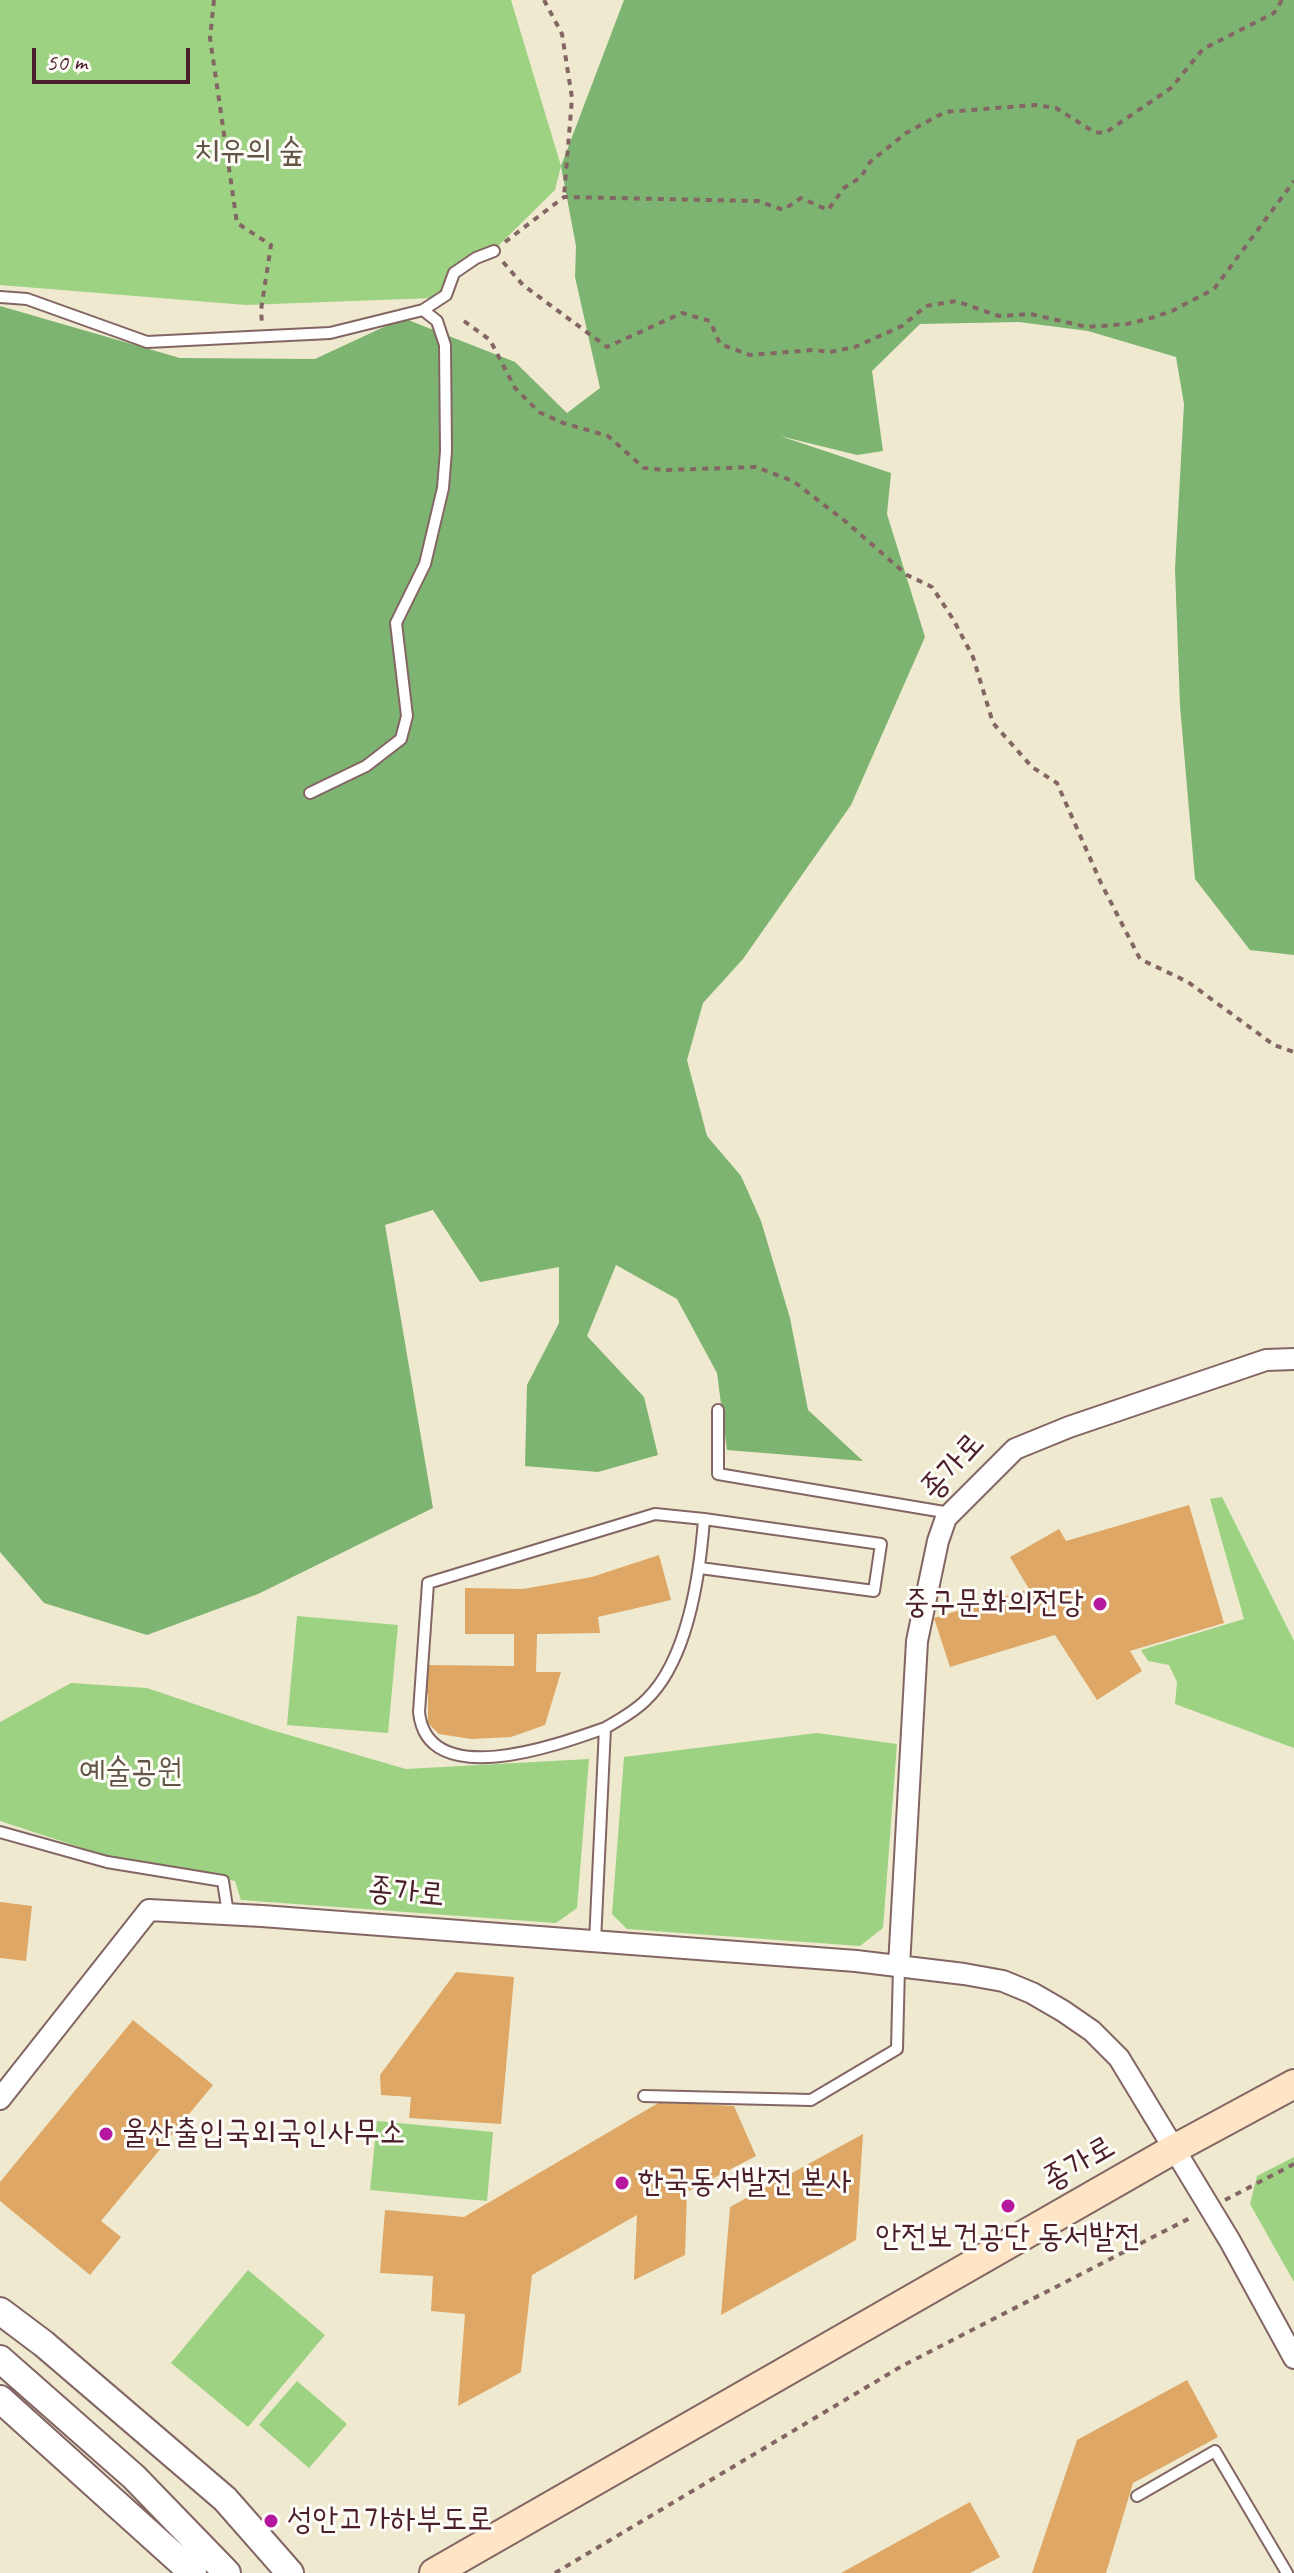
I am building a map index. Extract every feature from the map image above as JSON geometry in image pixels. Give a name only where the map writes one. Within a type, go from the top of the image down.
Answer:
[{"type":"main road","name":"종가로","points":[[434,2573],[1174,2149],[1294,2084]]},
{"type":"street","name":"종가로","points":[[899,1966],[917,1641],[938,1541],[946,1518],[1015,1449],[1069,1427],[1266,1360],[1294,1359]]},
{"type":"street","name":"종가로","points":[[0,2099],[149,1910],[899,1966],[1003,1981],[1063,2011],[1092,2031],[1119,2058],[1210,2208],[1294,2358]]},
{"type":"street","points":[[0,2311],[44,2344],[225,2499],[290,2573]]},
{"type":"street","points":[[0,2359],[134,2477],[227,2573]]},
{"type":"street","points":[[0,2399],[193,2573]]},
{"type":"lane","points":[[0,297],[27,299],[147,342],[330,333],[423,310],[446,295],[454,273],[476,258],[494,251]]},
{"type":"lane","points":[[310,793],[366,766],[401,739],[407,716],[396,623],[425,564],[443,488],[446,451],[445,345],[437,321],[423,310]]},
{"type":"lane","points":[[718,1410],[718,1474],[950,1513]]},
{"type":"lane","points":[[700,1568],[874,1591],[881,1544],[704,1519],[655,1514],[428,1583],[420,1727],[440,1748],[454,1755],[512,1756],[605,1728],[648,1699],[664,1678],[691,1609],[700,1568],[704,1519]]},
{"type":"lane","points":[[595,1942],[605,1728]]},
{"type":"lane","points":[[0,1832],[107,1862],[223,1881],[228,1914]]},
{"type":"lane","points":[[644,2096],[811,2100],[897,2049],[899,1966]]},
{"type":"lane","points":[[1137,2496],[1215,2451],[1287,2573]]},
{"type":"path","points":[[214,0],[210,38],[237,223],[271,245],[260,337]]},
{"type":"path","points":[[544,0],[562,34],[572,98],[564,197]]},
{"type":"path","points":[[1282,0],[1274,13],[1203,49],[1171,88],[1105,133],[1094,132],[1056,108],[1035,105],[945,112],[906,133],[870,162],[861,177],[844,188],[828,210],[801,198],[783,210],[758,201],[564,197],[494,251],[523,285],[607,347],[682,313],[710,321],[720,344],[750,355],[813,350],[830,352],[855,347],[902,326],[926,306],[956,301],[999,316],[1031,314],[1087,327],[1127,324],[1172,311],[1214,289],[1294,181]]},
{"type":"path","points":[[464,321],[490,340],[515,388],[539,412],[563,423],[608,436],[644,468],[756,467],[793,481],[907,575],[932,587],[973,657],[993,723],[1032,767],[1057,783],[1101,883],[1140,959],[1188,982],[1274,1045],[1294,1052]]},
{"type":"path","points":[[555,2573],[902,2366],[1294,2164]]},
{"type":"green space","name":"치유의 숲","points":[[0,0],[511,0],[561,166],[555,190],[499,245],[433,298],[246,305],[0,285]]},
{"type":"green space","points":[[624,0],[1294,0],[1294,955],[1250,950],[1195,879],[1180,706],[1175,569],[1184,404],[1176,357],[1088,331],[1019,322],[920,324],[872,371],[883,451],[857,455],[780,436],[891,473],[887,514],[925,637],[851,805],[743,959],[703,1003],[687,1060],[707,1136],[741,1176],[761,1221],[790,1318],[808,1410],[863,1461],[727,1450],[717,1373],[677,1299],[616,1265],[587,1336],[644,1397],[658,1455],[598,1472],[525,1466],[527,1385],[559,1323],[559,1267],[480,1282],[433,1210],[385,1225],[433,1508],[258,1594],[147,1635],[44,1603],[0,1552],[0,306],[180,358],[315,359],[403,318],[515,362],[567,413],[600,388],[575,277],[576,246],[561,166]]},
{"type":"green space","points":[[1222,1497],[1294,1641],[1294,1748],[1175,1704],[1177,1682],[1169,1665],[1148,1661],[1141,1650],[1244,1619],[1210,1499]]},
{"type":"green space","points":[[297,1616],[398,1625],[388,1733],[287,1725]]},
{"type":"green space","name":"예술공원","points":[[71,1683],[147,1688],[268,1729],[406,1769],[589,1759],[577,1908],[556,1923],[241,1900],[235,1881],[104,1855],[0,1821],[0,1722]]},
{"type":"green space","points":[[817,1733],[897,1744],[883,1928],[860,1946],[627,1929],[612,1914],[624,1757]]},
{"type":"green space","points":[[377,2121],[493,2132],[487,2201],[370,2190]]},
{"type":"green space","points":[[1294,2157],[1294,2282],[1250,2204],[1257,2176]]},
{"type":"green space","points":[[248,2270],[325,2335],[248,2427],[171,2363]]},
{"type":"green space","points":[[297,2381],[347,2424],[309,2468],[259,2425]]},
{"type":"building","name":"중구문화의전당","points":[[1189,1505],[1224,1623],[1130,1651],[1142,1671],[1097,1700],[1055,1635],[950,1667],[934,1618],[1029,1589],[1010,1557],[1059,1529],[1066,1541]]},
{"type":"building","points":[[659,1555],[671,1600],[598,1617],[600,1633],[537,1634],[536,1672],[561,1672],[545,1725],[511,1737],[471,1739],[439,1734],[428,1723],[428,1695],[424,1694],[426,1665],[514,1666],[514,1634],[465,1634],[465,1588],[523,1589],[592,1577]]},
{"type":"building","points":[[0,1902],[32,1906],[26,1961],[0,1958]]},
{"type":"building","points":[[456,1972],[514,1977],[501,2124],[409,2118],[411,2097],[381,2095],[380,2075]]},
{"type":"building","name":"울산출입국외국인사무소","points":[[133,2020],[213,2085],[101,2221],[121,2237],[90,2275],[0,2201],[0,2182]]},
{"type":"building","points":[[660,2102],[734,2106],[756,2156],[687,2192],[685,2255],[634,2280],[637,2215],[532,2275],[521,2372],[458,2406],[465,2314],[431,2311],[433,2276],[380,2273],[385,2210],[464,2217]]},
{"type":"building","points":[[863,2134],[856,2240],[721,2315],[730,2207]]},
{"type":"building","points":[[1187,2380],[1218,2437],[1133,2483],[1106,2573],[1032,2573],[1077,2440]]},
{"type":"building","points":[[970,2502],[1000,2557],[970,2573],[841,2573]]},
{"type":"place","name":"중구문화의전당","points":[[1100,1604]]},
{"type":"place","name":"울산출입국외국인사무소","points":[[106,2134]]},
{"type":"place","name":"한국동서발전 본사","points":[[622,2183]]},
{"type":"place","name":"안전보건공단 동서발전","points":[[1008,2206]]},
{"type":"place","name":"성안고가하부도로","points":[[271,2521]]}]
